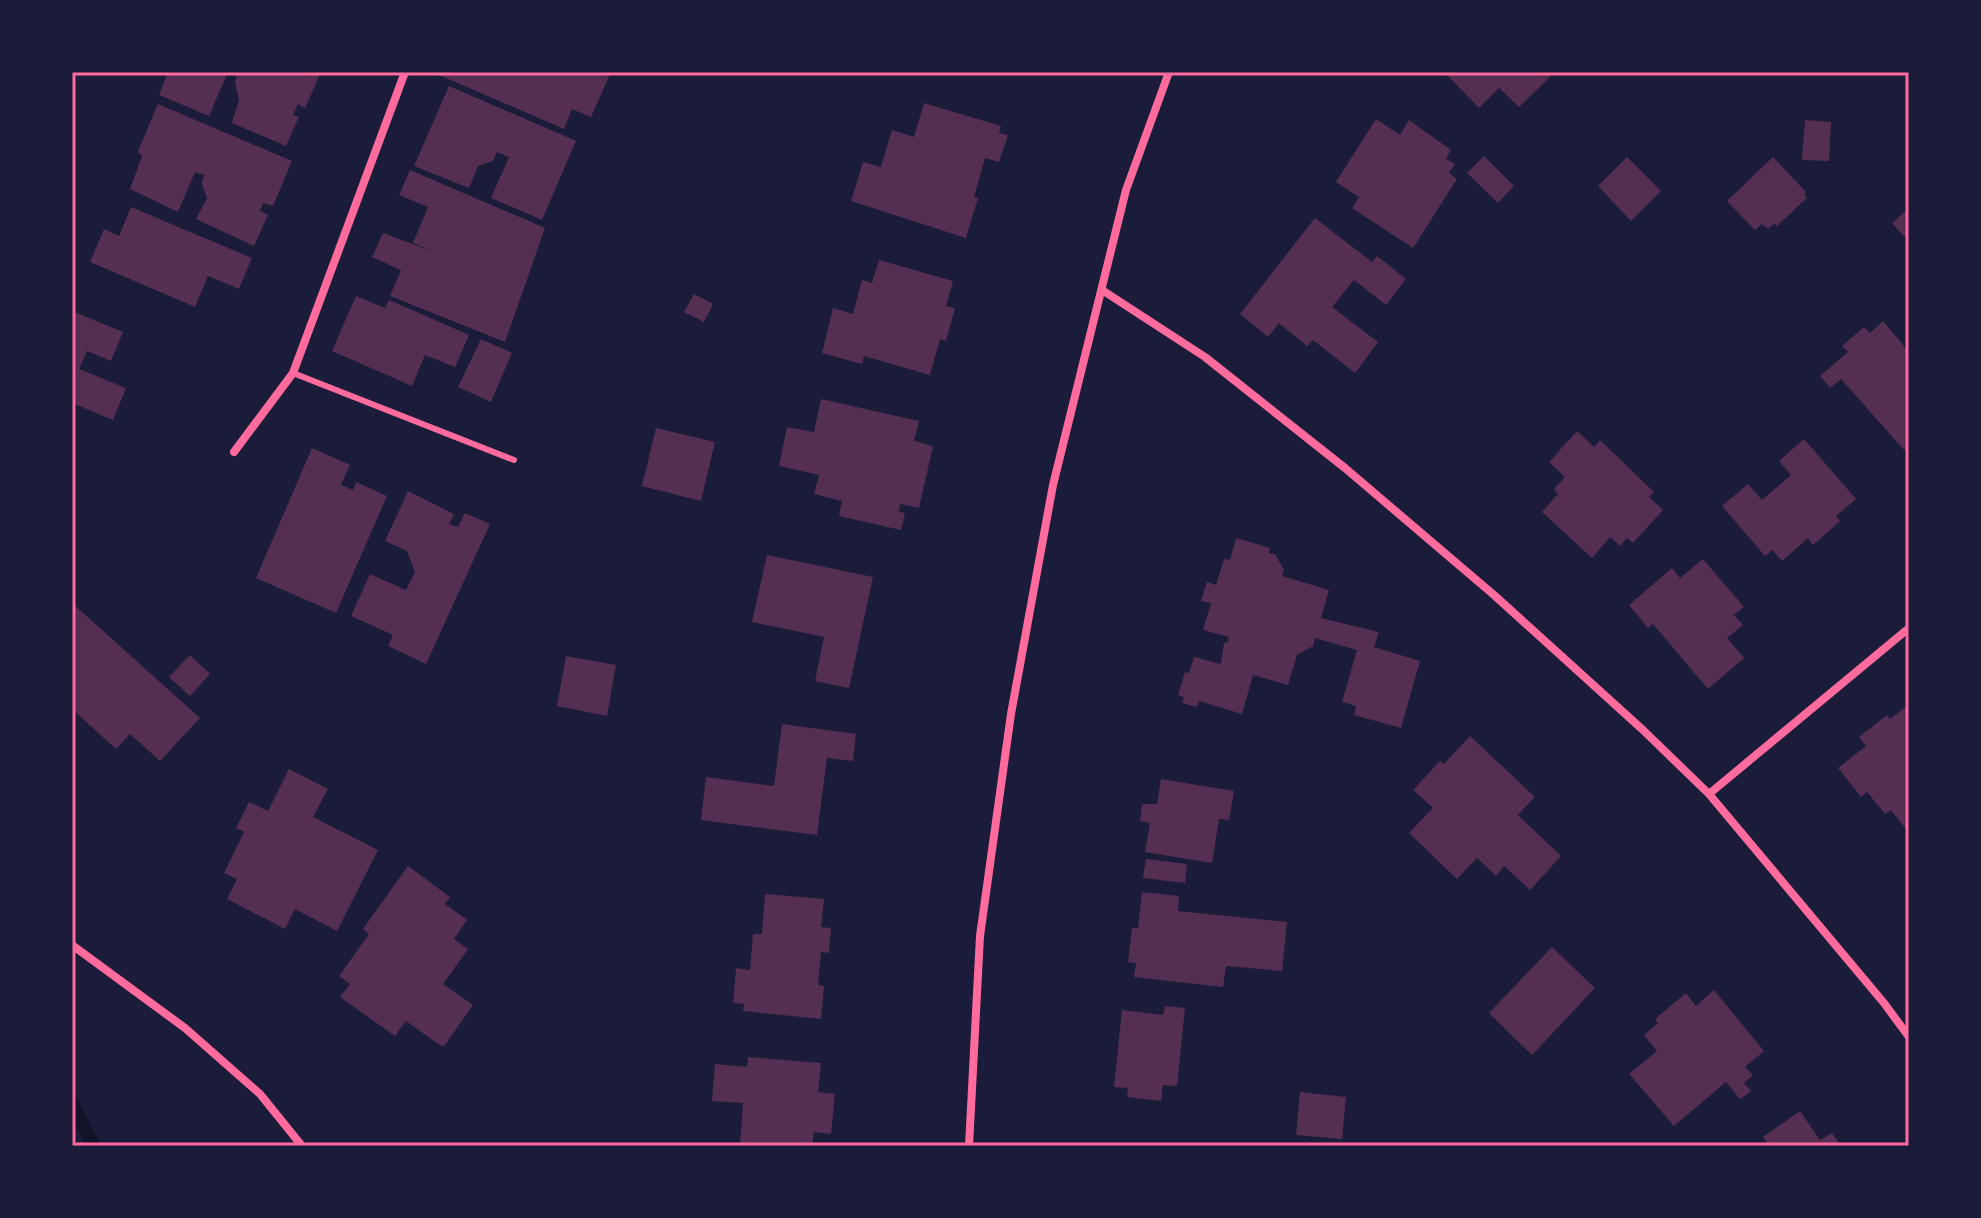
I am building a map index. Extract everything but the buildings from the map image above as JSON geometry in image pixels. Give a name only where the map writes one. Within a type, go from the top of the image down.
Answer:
[{"type":"street","points":[[234,452],[293,373],[405,72]]},
{"type":"street","points":[[969,1146],[980,936],[1011,714],[1053,485],[1126,190],[1169,72]]},
{"type":"street","points":[[1102,290],[1205,357],[1345,468],[1494,595],[1709,794],[1909,1037]]},
{"type":"street","points":[[1709,794],[1909,628]]},
{"type":"street","points":[[72,945],[185,1028],[260,1094],[302,1146]]},
{"type":"lane","points":[[293,373],[514,460]]},
{"type":"waterway","points":[[72,1104],[94,1146]]}]
